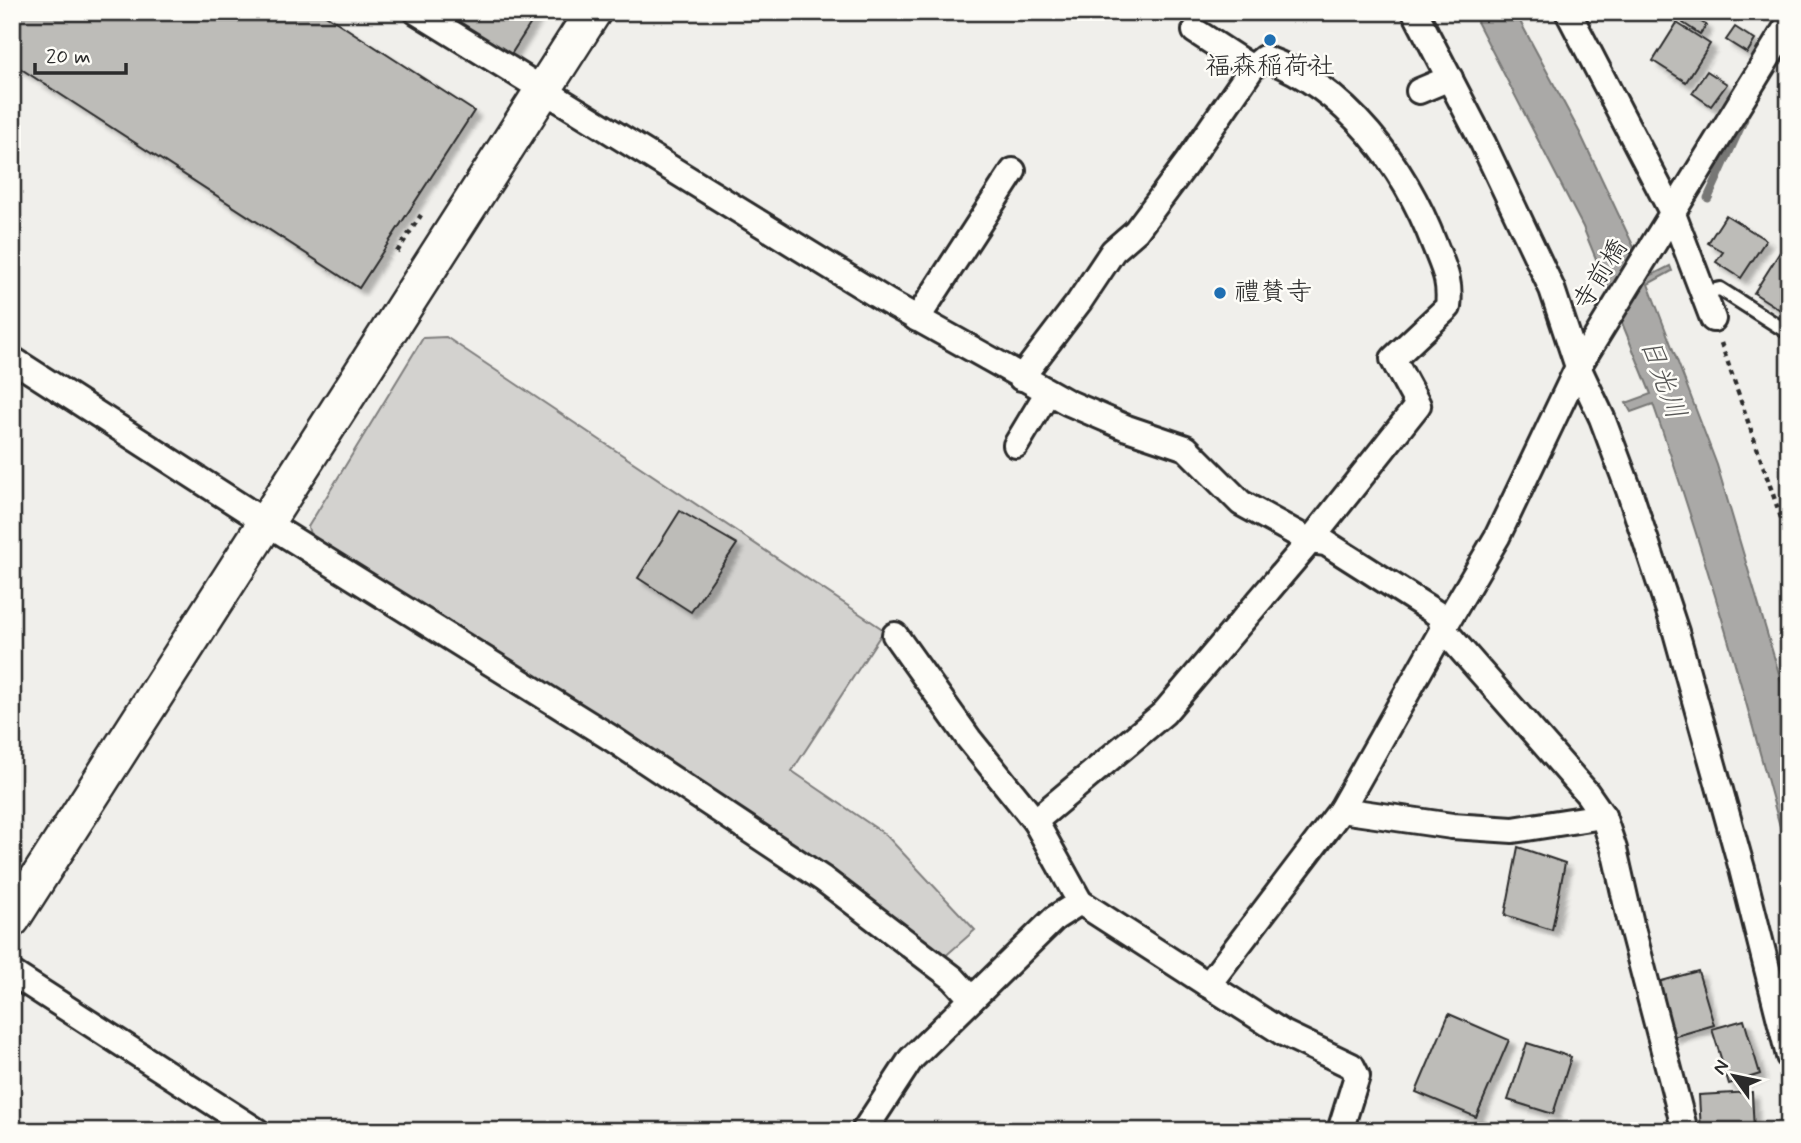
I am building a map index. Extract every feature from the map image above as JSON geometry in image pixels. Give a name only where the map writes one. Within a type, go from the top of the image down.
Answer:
[{"type":"street","points":[[417,12],[917,318],[1021,378],[1127,428],[1186,448],[1241,503],[1310,541],[1326,542],[1439,615],[1443,629],[1587,793],[1603,816],[1614,849],[1685,1131]]},
{"type":"street","points":[[12,919],[593,12]]},
{"type":"street","points":[[1415,12],[1450,78],[1552,289],[1578,367],[1602,418],[1676,632],[1742,869],[1789,1056]]},
{"type":"street","points":[[1568,12],[1673,214],[1713,319]]},
{"type":"street","name":"寺前橋","points":[[1208,985],[1341,810],[1497,537],[1578,367],[1789,23]]},
{"type":"street","points":[[1195,32],[1252,68]]},
{"type":"street","points":[[1021,378],[1079,302],[1113,251],[1136,231],[1252,68],[1264,58],[1285,66],[1336,101],[1374,138],[1421,214],[1450,288],[1448,307],[1393,359],[1418,405],[1310,541],[1164,713],[1035,821]]},
{"type":"street","points":[[1419,91],[1450,78]]},
{"type":"street","points":[[917,318],[1013,171]]},
{"type":"street","points":[[12,359],[265,522],[611,738],[822,879],[953,978],[972,999]]},
{"type":"street","points":[[1016,444],[1048,393]]},
{"type":"street","points":[[895,635],[969,739],[1035,821],[1080,902],[1283,1033],[1352,1066],[1357,1076],[1340,1131]]},
{"type":"street","points":[[1341,810],[1452,826],[1513,830],[1603,816]]},
{"type":"street","points":[[864,1131],[911,1059],[1055,918],[1080,902]]},
{"type":"street","points":[[12,974],[257,1131]]},
{"type":"lane","points":[[1703,293],[1720,289],[1789,333]]},
{"type":"path","points":[[1713,319],[1789,541]]},
{"type":"shaded area","points":[[446,337],[884,630],[792,771],[886,835],[975,930],[934,966],[314,549],[308,527],[423,338]]},
{"type":"water","name":"日光川","points":[[1472,12],[1515,12],[1580,133],[1648,277],[1670,266],[1672,271],[1648,284],[1717,465],[1789,707],[1789,860],[1709,574],[1653,404],[1631,412],[1626,403],[1651,394],[1583,227]]},
{"type":"building","points":[[19,12],[321,12],[474,111],[359,288],[12,63],[12,23]]},
{"type":"building","points":[[435,12],[538,12],[508,59]]},
{"type":"building","points":[[1689,14],[1706,25],[1700,34],[1683,23]]},
{"type":"building","points":[[1677,23],[1710,44],[1686,82],[1653,61]]},
{"type":"building","points":[[1735,27],[1755,40],[1747,53],[1726,40]]},
{"type":"building","points":[[1707,71],[1727,84],[1711,106],[1692,93]]},
{"type":"building","points":[[1726,215],[1766,240],[1741,278],[1716,262],[1723,252],[1708,243]]},
{"type":"building","points":[[1780,252],[1789,257],[1789,307],[1785,313],[1754,293]]},
{"type":"building","points":[[680,511],[737,544],[691,612],[638,578]]},
{"type":"building","points":[[1518,847],[1565,863],[1552,930],[1505,915]]},
{"type":"building","points":[[1698,971],[1714,1025],[1673,1037],[1658,982]]},
{"type":"building","points":[[1449,1014],[1509,1040],[1476,1117],[1416,1092]]},
{"type":"building","points":[[1744,1020],[1760,1074],[1729,1084],[1712,1029]]},
{"type":"building","points":[[1527,1043],[1571,1057],[1553,1114],[1508,1100]]},
{"type":"building","points":[[1752,1092],[1754,1131],[1701,1131],[1699,1095]]},
{"type":"waterway","points":[[1708,198],[1744,119]]},
{"type":"place","name":"福森稲荷社","points":[[1270,40]]},
{"type":"place","name":"禮賛寺","points":[[1220,293]]}]
